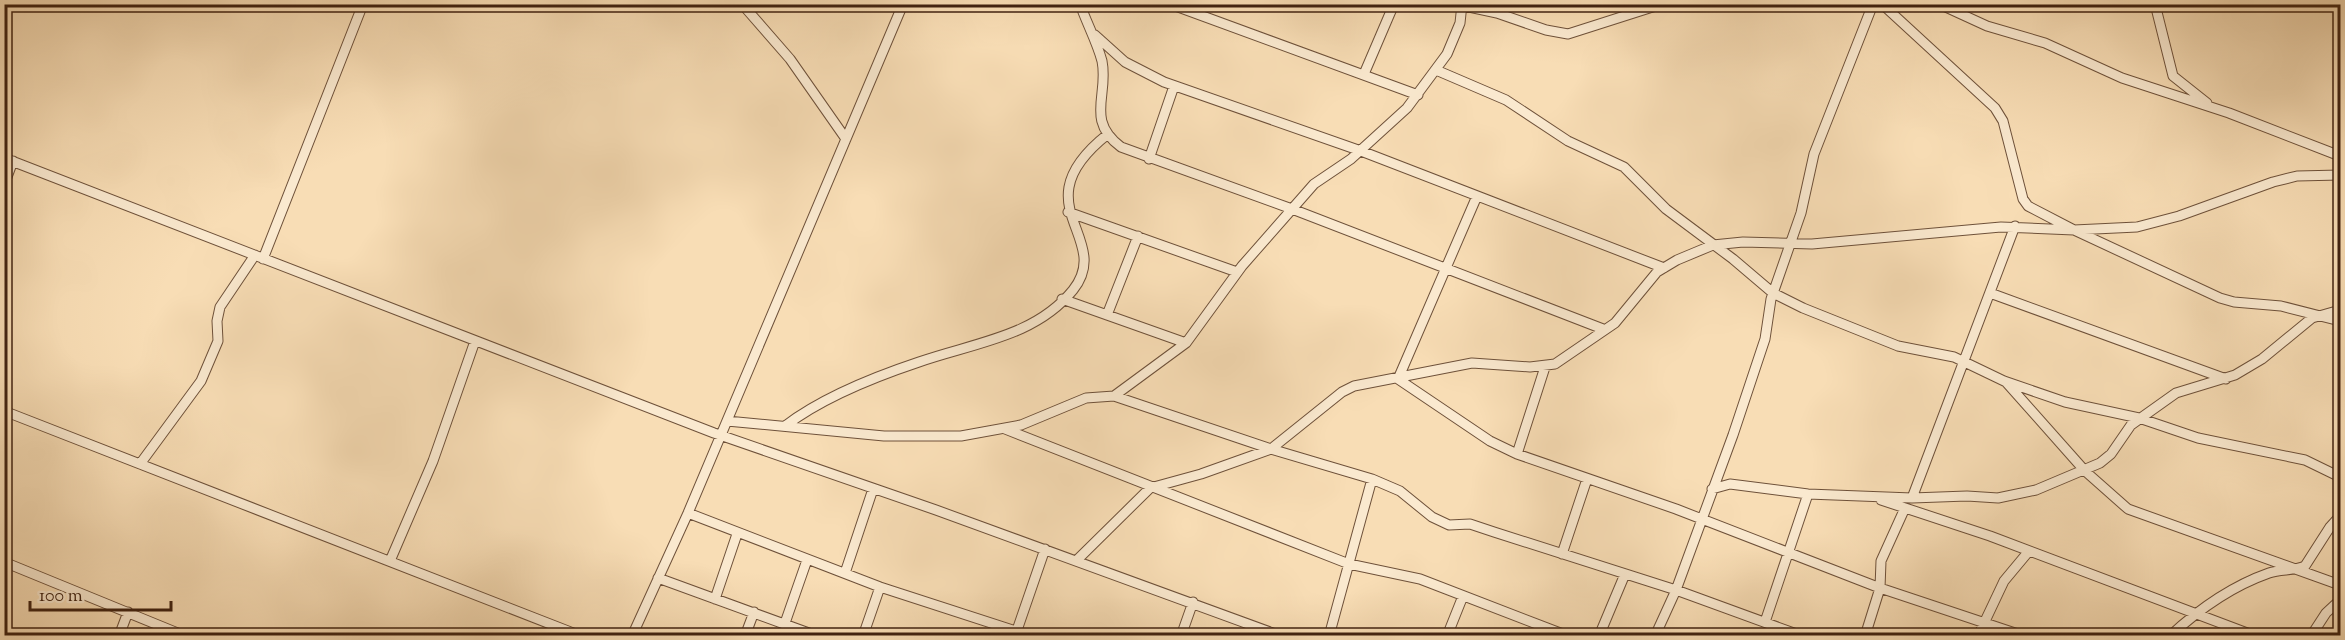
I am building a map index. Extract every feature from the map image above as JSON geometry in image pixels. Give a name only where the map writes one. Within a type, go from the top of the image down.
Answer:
[{"type":"street","points":[[140,464],[201,381],[218,340],[217,321],[220,307],[259,257],[363,4]]},
{"type":"street","points":[[742,4],[790,58],[846,139]]},
{"type":"street","points":[[632,636],[688,513],[903,4]]},
{"type":"street","points":[[1080,4],[1102,63],[1099,108],[1108,134],[1121,147],[1292,209],[1604,329]]},
{"type":"street","points":[[1170,4],[1418,95]]},
{"type":"street","points":[[1364,74],[1394,4]]},
{"type":"street","points":[[1114,396],[1186,343],[1237,272],[1314,184],[1361,151],[1418,95],[1436,70],[1457,32],[1460,5],[1497,13],[1546,30],[1568,34],[1662,4]]},
{"type":"street","points":[[1655,636],[1676,590],[1765,339],[1773,293],[1792,244],[1814,154],[1873,4]]},
{"type":"street","points":[[1881,4],[1995,108],[2003,121],[2024,200],[2028,206],[2074,231],[2220,298],[2234,302],[2282,306],[2340,321]]},
{"type":"street","points":[[1939,4],[1987,26],[2045,43],[2122,78],[2216,109],[2340,156]]},
{"type":"street","points":[[2155,4],[2173,76],[2183,86],[2216,109]]},
{"type":"street","points":[[1090,29],[1125,62],[1174,86],[1361,151],[1664,268]]},
{"type":"street","points":[[1436,70],[1506,99],[1568,141],[1624,167],[1666,210],[1773,293],[1898,346],[1940,354],[1965,362],[2004,381],[2084,408],[2139,418],[2198,438],[2305,460],[2340,477]]},
{"type":"street","points":[[1149,159],[1174,86]]},
{"type":"street","points":[[784,426],[803,412],[878,377],[921,361],[988,344],[1043,317],[1074,289],[1084,263],[1085,250],[1068,212],[1068,191],[1072,172],[1094,145],[1108,134]]},
{"type":"street","points":[[4,185],[9,160],[721,436],[1045,549],[1281,636]]},
{"type":"street","points":[[1076,561],[1150,488],[1201,474],[1271,450],[1342,392],[1354,386],[1472,363],[1545,367],[1567,358],[1615,323],[1641,290],[1664,268],[1713,245],[1743,242],[1792,244],[2015,226],[2074,231],[2155,224],[2273,182],[2297,176],[2340,175]]},
{"type":"street","points":[[1398,379],[1477,196]]},
{"type":"street","points":[[1068,212],[1237,272]]},
{"type":"street","points":[[1912,498],[2015,226]]},
{"type":"street","points":[[1107,315],[1137,236]]},
{"type":"street","points":[[1990,293],[2226,379]]},
{"type":"street","points":[[1062,299],[1186,343]]},
{"type":"street","points":[[1712,489],[1730,484],[1743,484],[1808,494],[1873,497],[2013,496],[2085,471],[2111,454],[2139,418],[2176,393],[2226,379],[2262,359],[2301,326],[2318,316],[2340,310]]},
{"type":"street","points":[[390,561],[433,461],[475,341]]},
{"type":"street","points":[[1517,454],[1545,367]]},
{"type":"street","points":[[1398,379],[1490,441],[1517,454],[1701,519],[1880,588],[2024,636]]},
{"type":"street","points":[[2004,381],[2085,471],[2128,509],[2340,585]]},
{"type":"street","points":[[727,421],[922,437],[961,436],[1021,425],[1086,398],[1114,396],[1271,450],[1372,479],[1400,491],[1432,517],[1449,525],[1470,525],[1676,590],[1802,636]]},
{"type":"street","points":[[4,411],[581,636]]},
{"type":"street","points":[[1005,429],[1150,488],[1350,564],[1420,579],[1555,633],[1568,636]]},
{"type":"street","points":[[1329,636],[1372,479]]},
{"type":"street","points":[[1562,554],[1587,479]]},
{"type":"street","points":[[845,573],[873,489]]},
{"type":"street","points":[[1765,622],[1808,494]]},
{"type":"street","points":[[1873,497],[2029,551],[2255,636]]},
{"type":"street","points":[[1865,636],[1880,588],[1881,561],[1905,508]]},
{"type":"street","points":[[688,513],[736,534],[880,587],[1031,636]]},
{"type":"street","points":[[2170,636],[2194,614],[2267,574],[2302,567],[2310,561],[2322,538],[2340,516]]},
{"type":"street","points":[[715,599],[736,534]]},
{"type":"street","points":[[1016,633],[1045,549]]},
{"type":"street","points":[[1978,636],[2004,581],[2029,551]]},
{"type":"street","points":[[785,624],[807,560]]},
{"type":"street","points":[[4,562],[185,636]]},
{"type":"street","points":[[1599,636],[1625,574]]},
{"type":"street","points":[[658,578],[817,636]]},
{"type":"street","points":[[863,636],[880,587]]},
{"type":"street","points":[[1447,636],[1463,596]]},
{"type":"street","points":[[2311,636],[2326,613],[2340,600]]},
{"type":"street","points":[[1181,636],[1193,602]]},
{"type":"street","points":[[119,636],[128,612]]},
{"type":"street","points":[[745,636],[754,612]]}]
